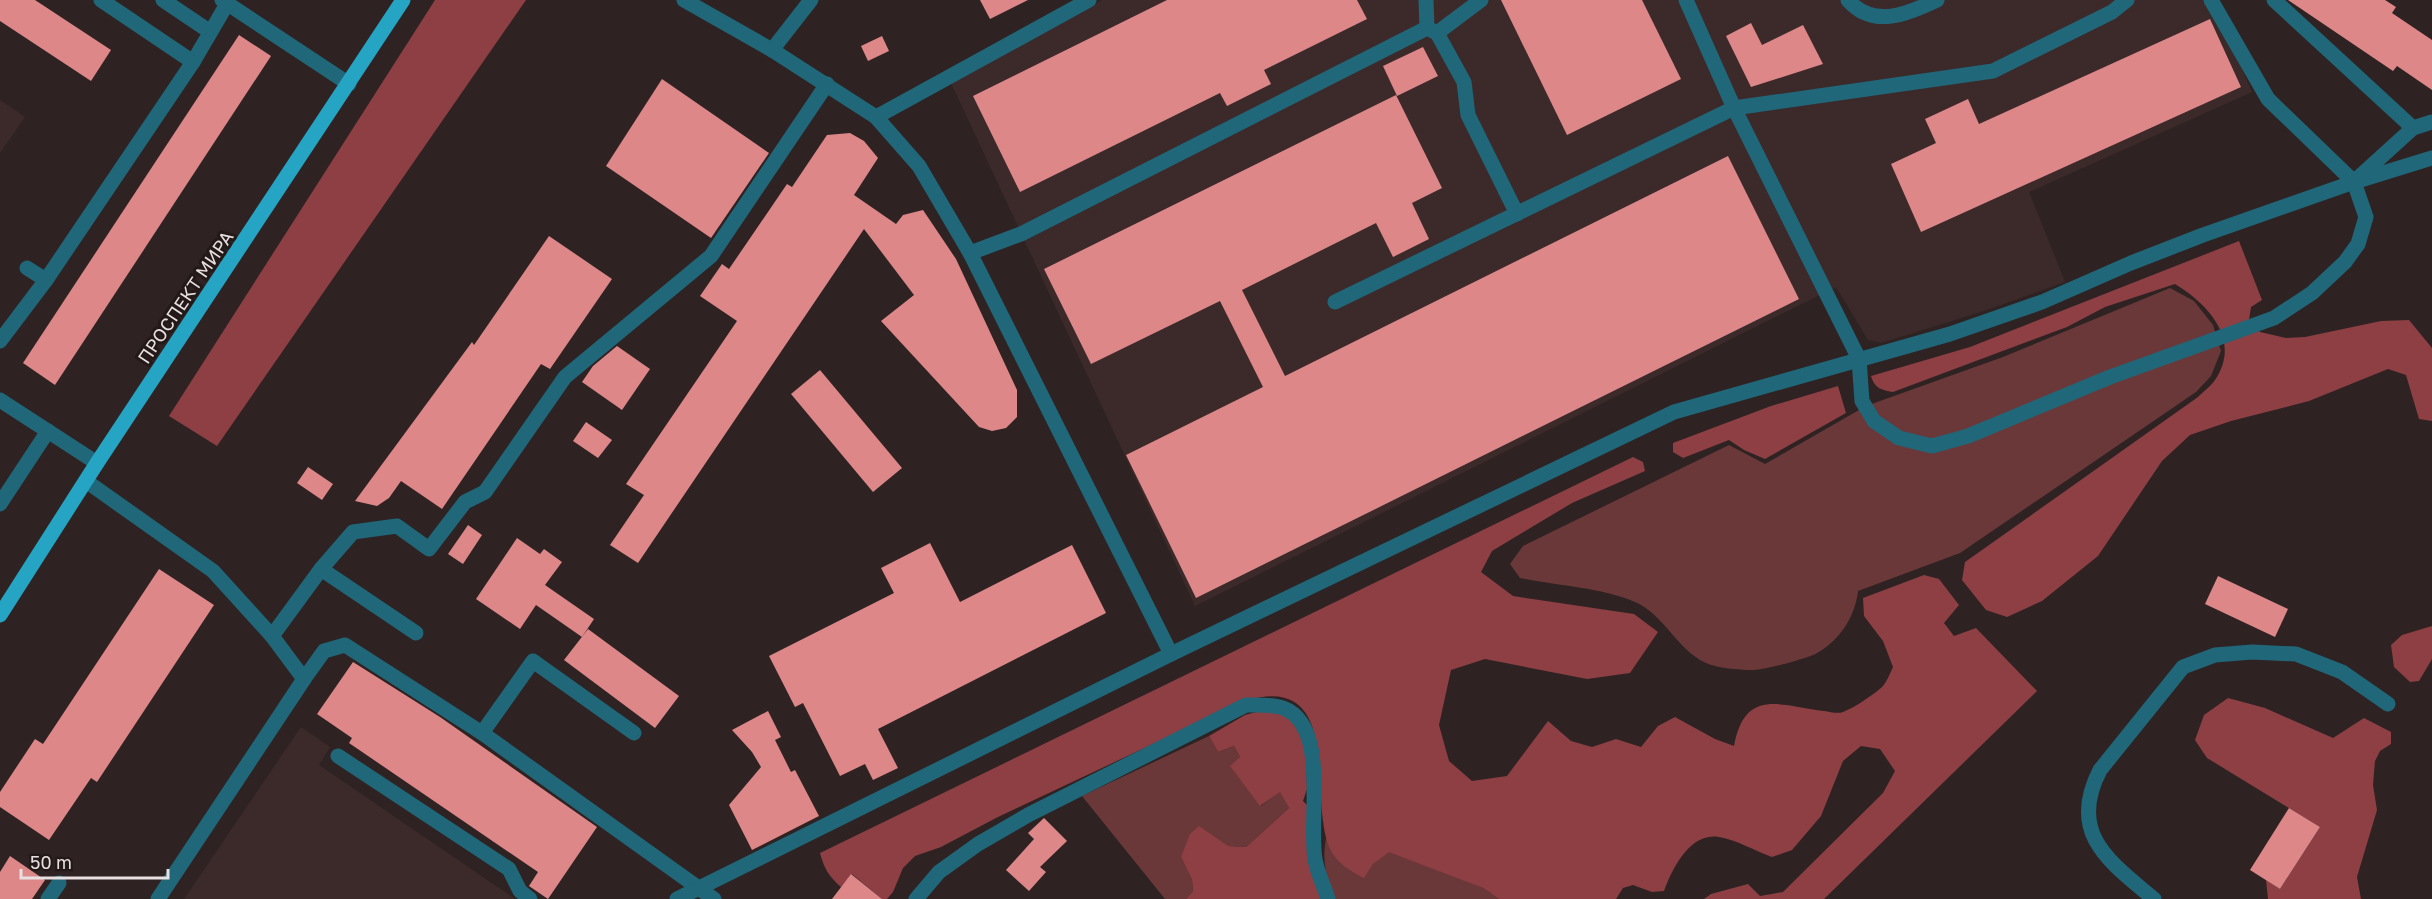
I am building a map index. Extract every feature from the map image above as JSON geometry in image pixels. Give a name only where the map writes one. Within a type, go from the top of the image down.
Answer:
[{"type":"main road","name":"ПРОСПЕКТ МИРА","points":[[0,615],[97,463],[404,0]]},
{"type":"street","points":[[101,0],[193,62]]},
{"type":"street","points":[[163,0],[209,31]]},
{"type":"street","points":[[684,0],[772,50],[876,117],[919,166],[970,252],[1171,654]]},
{"type":"street","points":[[772,50],[811,0]]},
{"type":"street","points":[[876,117],[1089,0]]},
{"type":"street","points":[[1426,0],[1432,31],[1464,82],[1468,115],[1517,214]]},
{"type":"street","points":[[970,252],[1021,234],[1432,31],[1481,0]]},
{"type":"street","points":[[1686,0],[1734,108],[1859,359],[1862,401],[1874,421],[1899,438],[1932,446],[1968,436],[2110,377],[2274,318],[2312,292],[2345,262],[2358,244],[2366,217],[2354,182],[2268,99],[2211,0]]},
{"type":"street","points":[[1848,0],[1857,10],[1882,19],[1912,12],[1937,0]]},
{"type":"street","points":[[1335,302],[1734,108],[1993,71],[2112,12],[2127,0]]},
{"type":"street","points":[[2274,0],[2413,128]]},
{"type":"street","points":[[0,341],[46,280],[193,62],[225,2],[348,84]]},
{"type":"street","points":[[272,636],[321,569],[353,532],[397,526],[429,549],[465,502],[486,492],[565,376],[711,256],[827,84]]},
{"type":"street","points":[[2354,182],[2413,128],[2432,122]]},
{"type":"street","points":[[676,899],[1171,654],[1674,412],[1950,334],[2042,302],[2131,263],[2354,182],[2432,158]]},
{"type":"street","points":[[27,268],[46,280]]},
{"type":"street","points":[[0,400],[97,463]]},
{"type":"street","points":[[0,504],[48,431]]},
{"type":"street","points":[[86,481],[213,570],[272,636],[303,679]]},
{"type":"street","points":[[321,569],[416,633]]},
{"type":"street","points":[[158,899],[303,679],[324,651],[345,645],[482,734],[714,899]]},
{"type":"street","points":[[2154,899],[2107,859],[2097,846],[2092,832],[2090,800],[2100,770],[2183,667],[2215,655],[2252,652],[2296,654],[2342,672],[2388,704]]},
{"type":"street","points":[[482,734],[533,661],[634,734]]},
{"type":"street","points":[[916,899],[939,872],[978,844],[1077,790],[1246,705],[1284,708],[1299,720],[1310,738],[1315,802],[1315,859],[1328,899]]},
{"type":"street","points":[[338,756],[509,869],[520,891],[530,899]]},
{"type":"street","points":[[48,899],[59,883]]},
{"type":"shaded area","points":[[435,0],[526,0],[217,446],[169,416]]},
{"type":"shaded area","points":[[1102,0],[2211,0],[2252,92],[2029,192],[2065,282],[1987,310],[1881,343],[1868,340],[1836,287],[1195,606],[951,83]]},
{"type":"shaded area","points":[[0,100],[25,117],[0,153]]},
{"type":"shaded area","points":[[2239,241],[2262,300],[2251,307],[2249,320],[2260,332],[2286,338],[2305,337],[2381,321],[2409,320],[2432,348],[2432,421],[2419,419],[2406,375],[2388,369],[2309,401],[2231,421],[2190,435],[2162,461],[2098,556],[2042,601],[2007,617],[1986,610],[1962,580],[1965,562],[2198,397],[2215,380],[2222,365],[2225,351],[2218,324],[2199,302],[2175,284],[2105,307],[2067,327],[1893,392],[1879,388],[1871,376],[1970,347]]},
{"type":"shaded area","points":[[2170,288],[2194,301],[2213,325],[2221,351],[2211,376],[2196,392],[1960,553],[1858,591],[1854,610],[1845,627],[1833,641],[1817,653],[1785,664],[1757,670],[1711,665],[1686,649],[1645,607],[1621,597],[1593,590],[1520,578],[1510,564],[1523,546],[1729,445],[1765,464],[1866,406],[2003,357]]},
{"type":"shaded area","points":[[1838,386],[1846,413],[1765,459],[1744,450],[1729,440],[1683,458],[1673,452],[1673,443],[1771,406]]},
{"type":"shaded area","points":[[1633,457],[1643,462],[1645,471],[1572,503],[1492,551],[1481,572],[1513,596],[1634,614],[1658,632],[1630,673],[1587,679],[1485,659],[1451,670],[1439,725],[1449,761],[1472,781],[1507,776],[1548,721],[1571,741],[1592,747],[1616,739],[1641,747],[1658,726],[1675,717],[1715,739],[1734,746],[1739,727],[1747,715],[1767,704],[1834,713],[1843,712],[1882,687],[1893,667],[1883,641],[1864,616],[1863,598],[1924,575],[1939,579],[1959,605],[1944,623],[1954,636],[1976,628],[2037,691],[1824,899],[1704,899],[1711,894],[1748,884],[1760,896],[1783,892],[1883,793],[1895,771],[1880,749],[1861,746],[1843,761],[1821,816],[1792,850],[1772,857],[1732,841],[1709,837],[1699,840],[1684,854],[1677,863],[1664,891],[1652,892],[1633,885],[1623,888],[1616,899],[1499,899],[1483,888],[1389,852],[1373,864],[1364,878],[1340,862],[1330,849],[1324,827],[1317,744],[1310,721],[1297,704],[1276,696],[1244,701],[996,818],[941,847],[915,856],[903,868],[893,892],[887,899],[882,899],[852,874],[841,887],[825,868],[820,853]]},
{"type":"shaded area","points":[[2432,626],[2432,659],[2419,681],[2410,682],[2394,667],[2391,645],[2402,635]]},
{"type":"shaded area","points":[[2228,698],[2265,708],[2333,738],[2364,718],[2391,732],[2391,744],[2380,751],[2375,761],[2373,785],[2377,810],[2357,877],[2361,899],[2268,899],[2266,880],[2280,889],[2320,827],[2207,758],[2195,740],[2204,715]]},
{"type":"shaded area","points":[[1260,711],[1287,714],[1306,743],[1307,789],[1303,801],[1307,805],[1323,899],[1186,899],[1193,891],[1192,880],[1181,857],[1190,834],[1199,826],[1228,846],[1246,847],[1289,808],[1280,792],[1260,806],[1230,766],[1240,757],[1234,746],[1218,752],[1209,736],[1245,715]]},
{"type":"shaded area","points":[[301,727],[330,747],[319,765],[515,899],[184,899]]},
{"type":"shaded area","points":[[1209,736],[1218,752],[1234,746],[1240,757],[1231,767],[1261,806],[1280,791],[1289,808],[1246,847],[1228,846],[1181,857],[1192,880],[1193,891],[1186,899],[1165,899],[1082,796]]},
{"type":"shaded area","points":[[1331,827],[1483,888],[1499,899],[1335,899],[1328,882],[1324,853]]},
{"type":"building","points":[[0,0],[35,0],[111,50],[91,81],[0,21]]},
{"type":"building","points":[[980,0],[1028,0],[990,19]]},
{"type":"building","points":[[1167,0],[1357,0],[1367,19],[1264,70],[1271,84],[1227,106],[1220,93],[1020,192],[973,96]]},
{"type":"building","points":[[1501,0],[1642,0],[1681,79],[1567,135]]},
{"type":"building","points":[[2288,0],[2385,0],[2396,7],[2392,13],[2432,40],[2432,90],[2397,66],[2393,71]]},
{"type":"building","points":[[2210,19],[2241,87],[1921,232],[1891,164],[1936,143],[1925,119],[1968,99],[1979,124]]},
{"type":"building","points":[[1751,23],[1762,45],[1803,25],[1823,64],[1751,87],[1726,36]]},
{"type":"building","points":[[239,35],[271,56],[55,385],[23,363]]},
{"type":"building","points":[[882,36],[889,51],[868,61],[861,46]]},
{"type":"building","points":[[1423,47],[1438,76],[1397,96],[1383,66]]},
{"type":"building","points":[[662,79],[769,153],[711,238],[606,166]]},
{"type":"building","points":[[1396,95],[1442,188],[1412,203],[1429,239],[1393,257],[1376,223],[1242,290],[1285,376],[1728,156],[1799,299],[1196,598],[1126,455],[1263,387],[1220,301],[1091,364],[1044,269]]},
{"type":"building","points":[[850,133],[864,141],[878,158],[854,195],[896,224],[903,215],[923,210],[956,259],[1017,390],[1017,417],[1006,428],[992,431],[979,427],[881,321],[914,295],[864,229],[638,563],[610,545],[644,495],[626,484],[737,321],[700,296],[722,264],[729,269],[787,184],[792,187],[827,135]]},
{"type":"building","points":[[549,236],[612,279],[550,369],[541,364],[442,509],[401,481],[389,498],[377,506],[355,501],[472,342],[474,345]]},
{"type":"building","points":[[617,346],[650,369],[622,410],[582,382],[593,366]]},
{"type":"building","points":[[820,370],[902,468],[873,492],[791,394]]},
{"type":"building","points":[[586,422],[612,440],[598,458],[573,441]]},
{"type":"building","points":[[308,467],[333,484],[322,500],[297,483]]},
{"type":"building","points":[[468,525],[482,535],[463,564],[448,554]]},
{"type":"building","points":[[517,538],[540,554],[544,549],[562,562],[545,585],[594,619],[582,637],[536,605],[520,629],[476,599]]},
{"type":"building","points":[[930,543],[960,602],[1072,545],[1106,613],[878,729],[898,768],[873,780],[865,764],[840,776],[803,703],[795,707],[769,656],[894,593],[881,568]]},
{"type":"building","points":[[159,569],[214,605],[97,782],[91,778],[49,840],[0,807],[0,792],[35,739],[43,744]]},
{"type":"building","points":[[2218,576],[2288,609],[2275,637],[2205,604]]},
{"type":"building","points":[[588,629],[679,696],[655,728],[564,660]]},
{"type":"building","points":[[353,662],[440,717],[597,827],[548,899],[529,886],[538,872],[349,743],[352,738],[317,714]]},
{"type":"building","points":[[768,711],[781,737],[775,740],[791,772],[795,770],[819,816],[752,850],[729,805],[761,767],[752,752],[732,730]]},
{"type":"building","points":[[2289,808],[2320,827],[2280,889],[2250,870]]},
{"type":"building","points":[[1044,818],[1067,841],[1040,867],[1046,872],[1029,891],[1006,870],[1034,839],[1028,833]]},
{"type":"building","points":[[10,856],[45,880],[32,899],[0,899],[0,872]]},
{"type":"building","points":[[851,874],[882,899],[832,899]]}]
